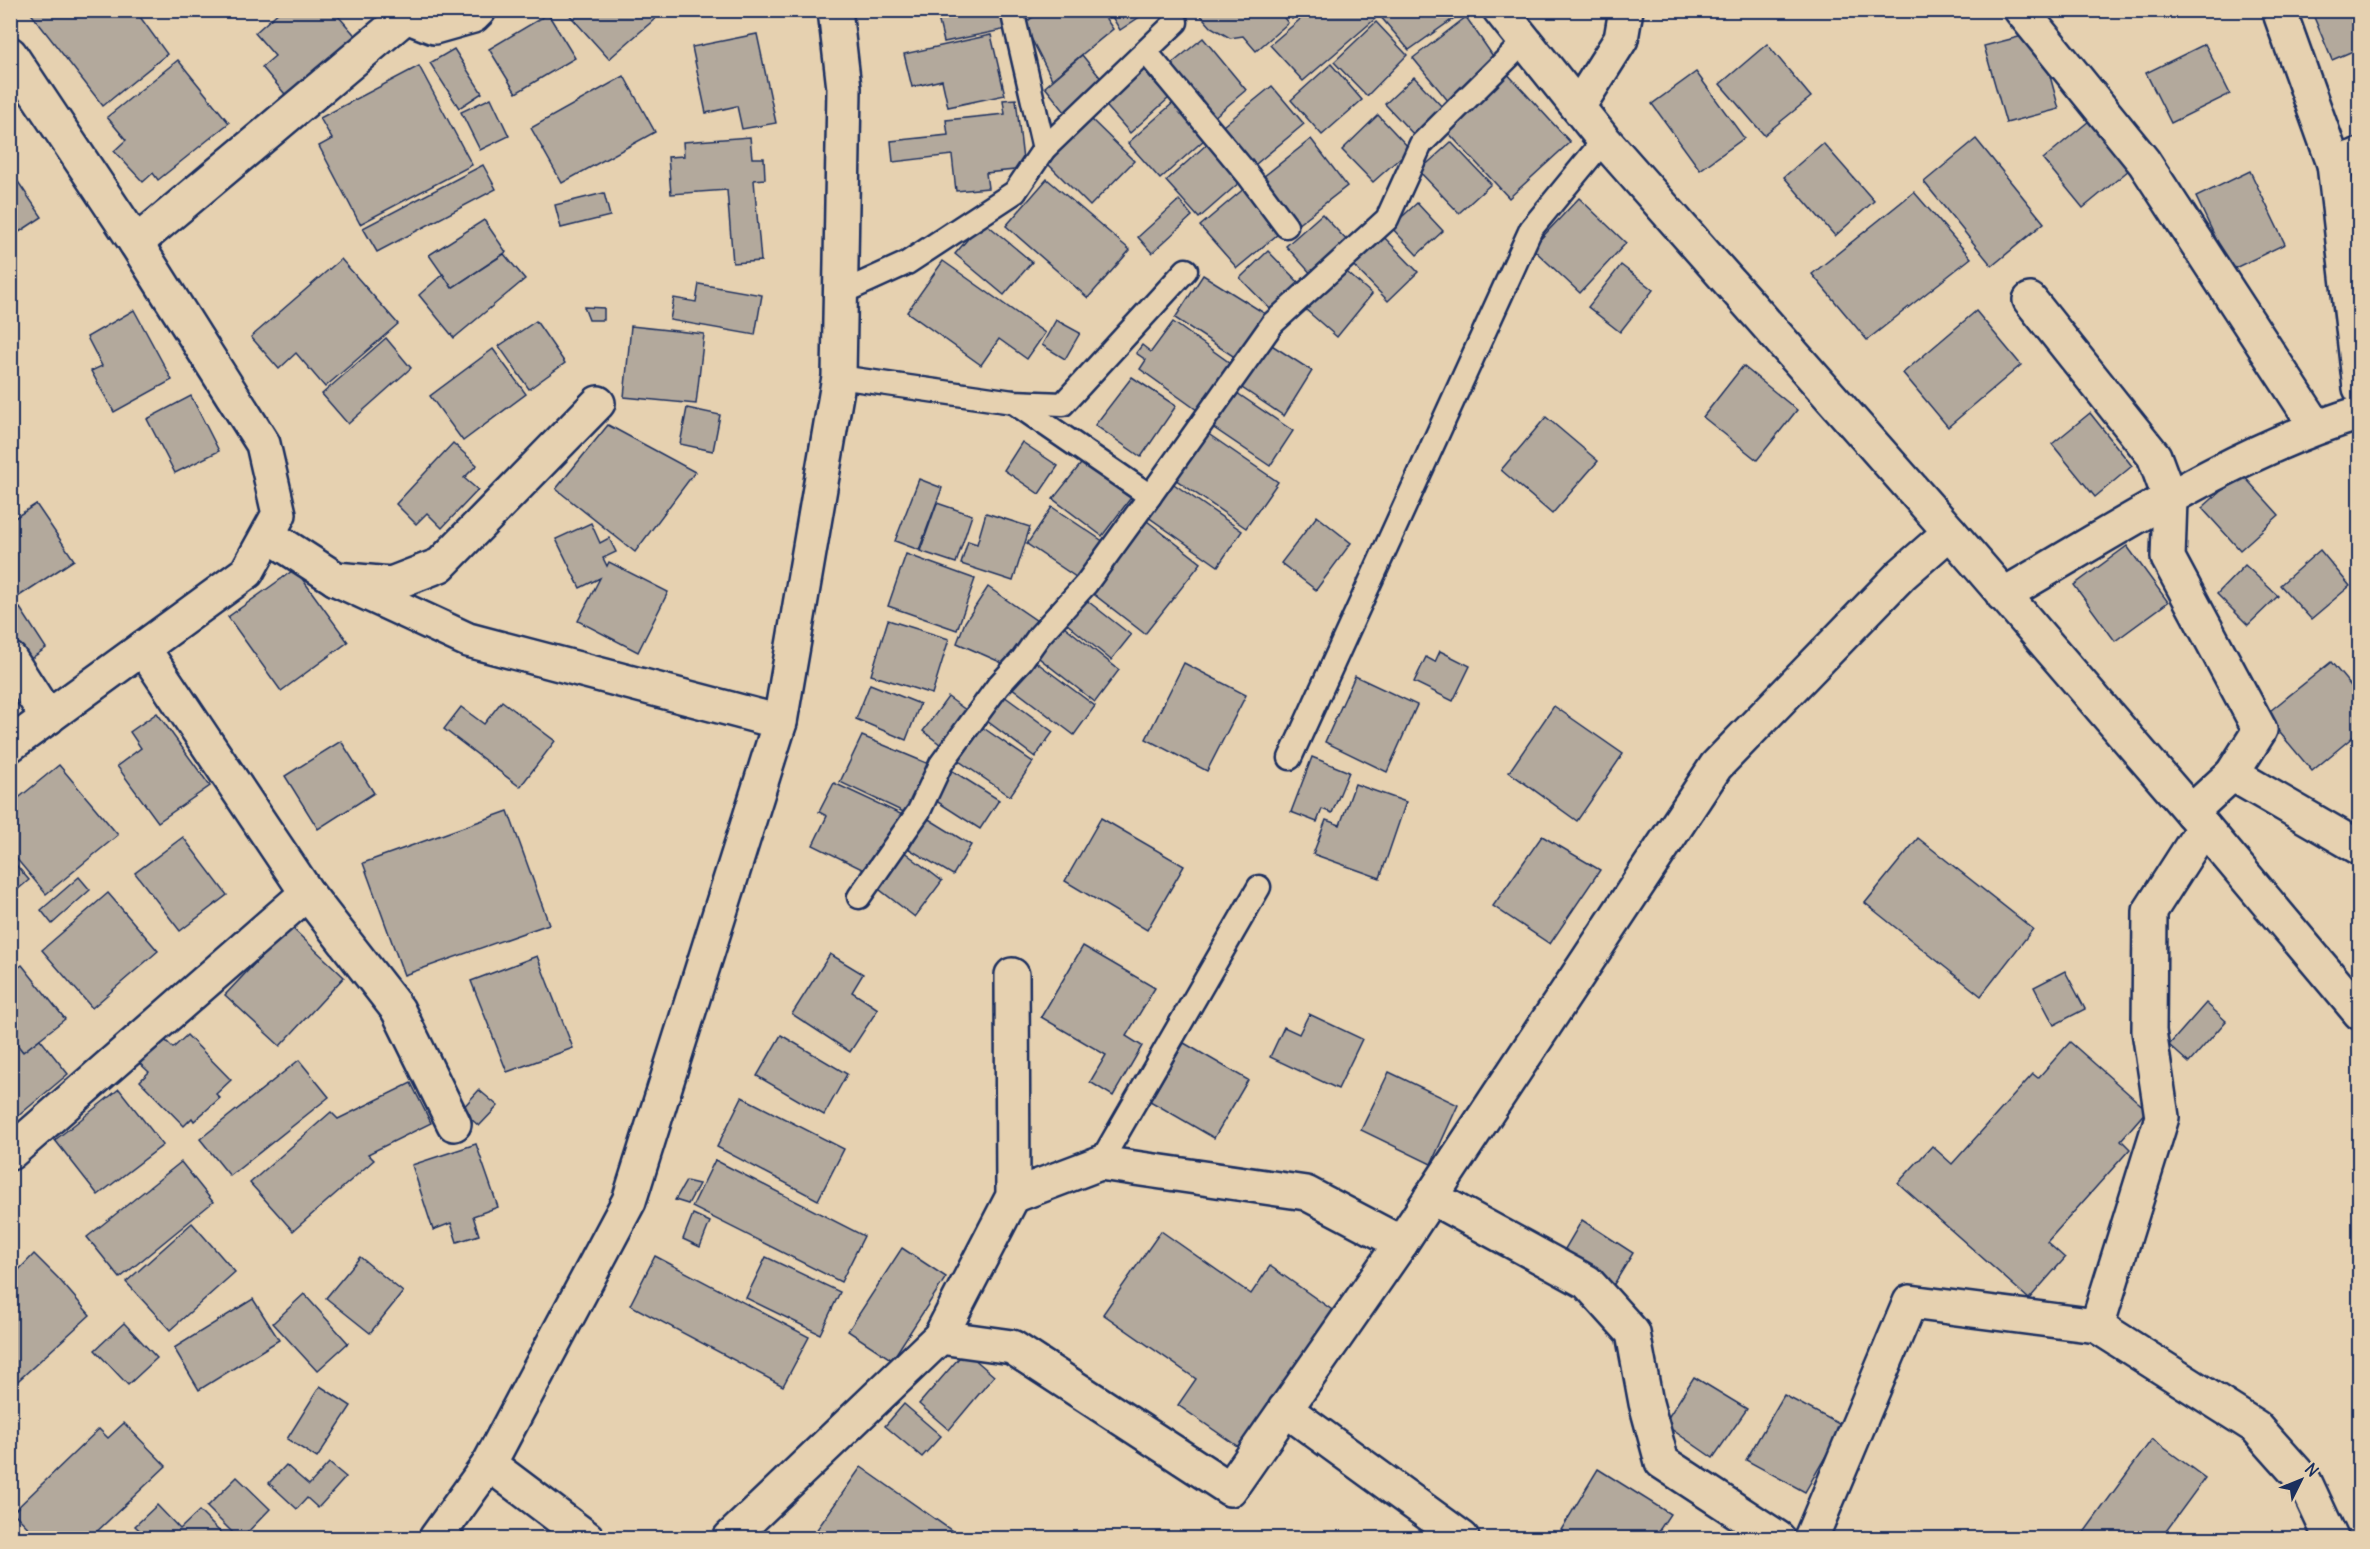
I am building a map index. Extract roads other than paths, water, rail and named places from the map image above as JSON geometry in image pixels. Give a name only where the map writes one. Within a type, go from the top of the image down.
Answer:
[{"type":"street","points":[[136,243],[405,13],[434,27],[473,16],[479,10]]},
{"type":"street","points":[[436,1539],[489,1464],[629,1202],[780,722],[839,377],[844,88],[835,10]]},
{"type":"street","points":[[1500,10],[1604,140],[1950,532],[2360,1013]]},
{"type":"street","points":[[1578,107],[1621,39],[1626,10]]},
{"type":"street","points":[[2021,10],[2144,162],[2316,426]]},
{"type":"street","points":[[2283,10],[2281,16],[2347,160],[2360,388]]},
{"type":"street","points":[[10,54],[136,243],[263,444],[279,514],[247,572],[10,745]]},
{"type":"street","points":[[2030,300],[2154,456],[2170,499],[2168,558],[2260,730],[2232,774],[2197,820],[2150,911],[2149,1031],[2162,1117],[2097,1326]]},
{"type":"street","points":[[336,579],[391,584],[440,565],[598,403]]},
{"type":"street","points":[[2004,595],[2170,499],[2274,444],[2316,426],[2360,413]]},
{"type":"street","points":[[940,1337],[1012,1347],[1230,1489],[1401,1243],[1716,766],[1902,574],[1950,532]]},
{"type":"street","points":[[268,535],[336,579],[468,640],[780,722]]},
{"type":"street","points":[[143,648],[307,893],[398,1010],[454,1124]]},
{"type":"street","points":[[10,659],[48,718]]},
{"type":"street","points":[[2232,774],[2360,848]]},
{"type":"street","points":[[10,1153],[307,893]]},
{"type":"street","points":[[730,1539],[940,1337],[1013,1196],[1012,975]]},
{"type":"street","points":[[1013,1196],[1100,1162],[1306,1193],[1401,1243]]},
{"type":"street","points":[[1431,1197],[1587,1282],[1633,1333],[1646,1403],[1662,1462],[1778,1539]]},
{"type":"street","points":[[1811,1539],[1910,1302],[2097,1326],[2256,1427],[2305,1482],[2331,1539]]},
{"type":"street","points":[[1285,1409],[1462,1539]]},
{"type":"street","points":[[489,1464],[587,1539]]},
{"type":"lane","points":[[1014,19],[1044,149]]},
{"type":"lane","points":[[840,293],[907,263],[1015,192],[1044,149],[1176,22]]},
{"type":"lane","points":[[859,897],[919,811],[941,764],[998,687],[1023,660],[1039,636],[1086,584],[1273,323],[1388,219],[1421,144],[1525,41]]},
{"type":"lane","points":[[1146,52],[1248,175],[1286,226]]},
{"type":"lane","points":[[1290,758],[1531,229],[1604,140]]},
{"type":"lane","points":[[839,377],[1013,402],[1063,404],[1186,270]]},
{"type":"lane","points":[[1013,402],[1150,496]]},
{"type":"lane","points":[[1100,1162],[1259,887]]}]
